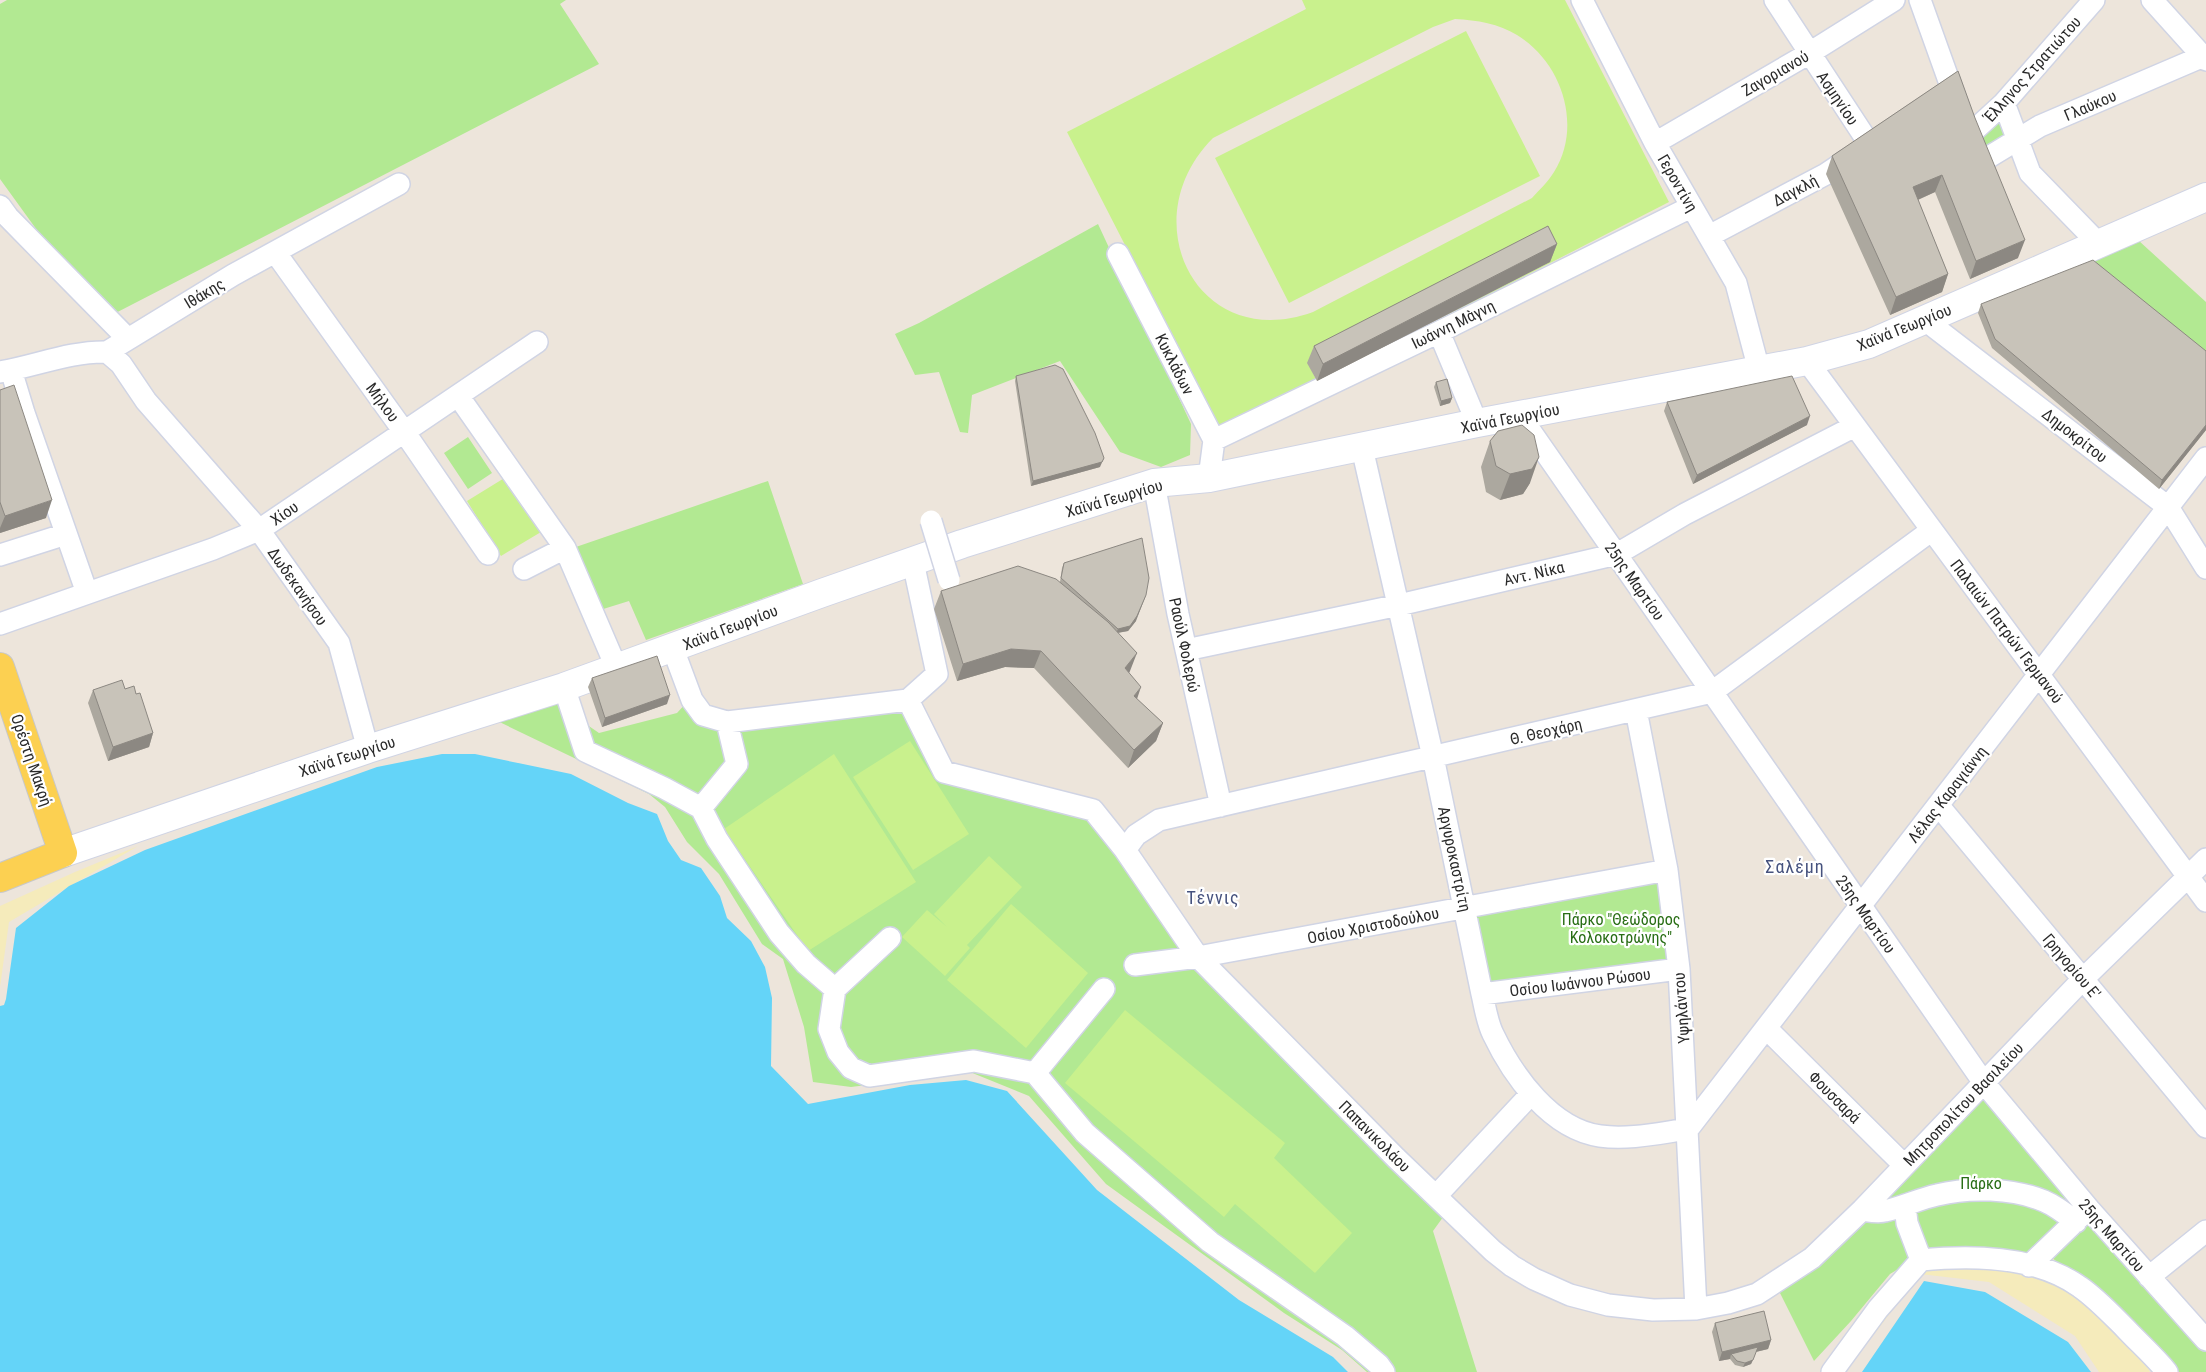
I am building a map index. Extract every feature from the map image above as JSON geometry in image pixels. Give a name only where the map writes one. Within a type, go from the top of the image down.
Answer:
[{"type":"main road","name":"Χαϊνά Γεωργίου","points":[[63,853],[368,749],[564,688],[822,593],[962,544],[1154,483],[1208,478],[1478,423],[1807,361],[1870,344],[1924,320],[2022,266],[2098,243],[2206,196]]},
{"type":"main road","name":"Ορέστη Μακρή","points":[[0,667],[63,853]]},
{"type":"main road","points":[[0,878],[63,853]]},
{"type":"street","name":"Γεροντίνη","points":[[1582,0],[1655,143],[1736,283],[1759,370]]},
{"type":"street","name":"Ασμηνίου","points":[[1775,0],[1808,54],[1878,139]]},
{"type":"street","name":"Ζαγοριανού","points":[[1655,143],[1808,54],[1894,0]]},
{"type":"street","points":[[1920,0],[1943,94],[1968,136]]},
{"type":"street","name":"Έλληνος Στρατιώτου","points":[[1968,136],[2004,103],[2094,0]]},
{"type":"street","points":[[2152,0],[2205,57]]},
{"type":"street","name":"Γλαύκου","points":[[1968,136],[1983,172],[2018,141],[2040,126],[2205,57]]},
{"type":"street","points":[[2004,103],[2030,173],[2098,243]]},
{"type":"street","name":"Δαγκλή","points":[[1709,236],[1826,174],[1878,139]]},
{"type":"street","name":"Ιθάκης","points":[[6,371],[93,352],[107,352],[275,252],[399,184]]},
{"type":"street","points":[[0,206],[8,217],[128,339]]},
{"type":"street","name":"Ιωάννη Μὰγνη","points":[[1214,440],[1440,332],[1691,206]]},
{"type":"street","name":"Μήλου","points":[[275,252],[405,433],[488,554]]},
{"type":"street","name":"Κυκλάδων","points":[[1118,254],[1214,440]]},
{"type":"street","name":"Δημοκρίτου","points":[[1924,320],[2168,508],[2206,568]]},
{"type":"street","points":[[1440,332],[1478,423]]},
{"type":"street","name":"Χίου","points":[[0,624],[213,549],[259,530],[459,397],[537,342]]},
{"type":"street","name":"Δωδεκανήσου","points":[[107,352],[121,364],[146,401],[259,530],[339,643],[368,749]]},
{"type":"street","name":"Παλαιών Πατρών Γερμανού","points":[[1807,361],[2206,900]]},
{"type":"street","points":[[6,371],[87,593]]},
{"type":"street","points":[[459,397],[565,548],[617,669]]},
{"type":"street","name":"25ης Μαρτίου","points":[[1520,416],[1984,1083],[2082,1215],[2149,1276],[2206,1340]]},
{"type":"street","name":"Αντ. Νίκα","points":[[1186,650],[1399,605],[1616,554],[1685,514],[1855,426]]},
{"type":"street","points":[[1208,478],[1214,440]]},
{"type":"street","name":"Αργυροκαστρίτη","points":[[1362,448],[1433,757],[1482,994],[1492,1033],[1516,1076],[1531,1094],[1557,1116],[1578,1129],[1599,1136],[1624,1137],[1688,1129]]},
{"type":"street","name":"Λέλας Καραγιάννη","points":[[1688,1129],[2206,458]]},
{"type":"street","name":"Ραούλ Φολερώ","points":[[1154,483],[1186,650],[1221,806]]},
{"type":"street","points":[[931,521],[950,580],[957,577],[961,586]]},
{"type":"street","name":"Θ. Θεοχάρη","points":[[1125,850],[1136,834],[1151,824],[1167,818],[1712,692],[1932,530]]},
{"type":"street","points":[[0,555],[66,534]]},
{"type":"street","points":[[524,569],[565,548]]},
{"type":"street","points":[[673,649],[692,700],[702,715],[727,722],[908,700],[937,674],[914,562]]},
{"type":"street","points":[[564,688],[585,751],[664,788],[700,808],[716,839],[779,932],[806,964],[836,990]]},
{"type":"street","name":"Παπανικολάου","points":[[908,700],[944,772],[1093,810],[1125,850],[1198,957],[1436,1196],[1493,1251],[1512,1266],[1534,1279],[1570,1295],[1608,1305],[1653,1310],[1696,1309]]},
{"type":"street","name":"Υψηλάντου","points":[[1636,710],[1666,870],[1679,969],[1696,1309]]},
{"type":"street","points":[[700,808],[737,764],[727,722]]},
{"type":"street","name":"Γρηγορίου Ε'","points":[[1938,805],[2206,1127]]},
{"type":"street","name":"Μητροπολίτου Βασιλείου","points":[[1696,1309],[1728,1303],[1757,1294],[1812,1258],[1862,1210],[2083,979],[2206,859]]},
{"type":"street","name":"Οσίου Χριστοδούλου","points":[[1135,965],[1198,957],[1666,870]]},
{"type":"street","points":[[890,938],[836,990],[829,1029],[838,1052],[851,1068],[870,1076],[974,1061],[1035,1073],[1085,1133],[1210,1242],[1345,1336],[1379,1365],[1384,1372]]},
{"type":"street","name":"Οσίου Ιωάννου Ρώσου","points":[[1482,994],[1679,969]]},
{"type":"street","points":[[1035,1073],[1104,989]]},
{"type":"street","name":"Φουσσαρά","points":[[1766,1028],[1904,1165]]},
{"type":"street","points":[[1436,1196],[1531,1094]]},
{"type":"street","points":[[1862,1210],[1883,1212],[1938,1194],[1962,1191],[1992,1191],[2020,1194],[2043,1200],[2062,1210],[2082,1215]]},
{"type":"street","points":[[1906,1205],[1907,1223],[1921,1260]]},
{"type":"street","points":[[2029,1266],[2082,1215]]},
{"type":"street","points":[[2149,1276],[2206,1231]]},
{"type":"street","points":[[1832,1372],[1878,1309],[1921,1260],[1979,1257],[2052,1272],[2080,1286],[2111,1314],[2167,1372]]},
{"type":"green space","points":[[7,0],[566,0],[560,4],[599,64],[102,320],[0,179],[0,4]]},
{"type":"green space","points":[[1302,0],[1565,0],[1669,202],[1221,432],[1067,132],[1306,9]],"holes":[[[1455,19],[1488,23],[1517,35],[1533,47],[1546,61],[1556,78],[1563,96],[1567,116],[1567,135],[1563,154],[1554,172],[1544,185],[1532,198],[1313,312],[1272,320],[1237,314],[1209,297],[1189,272],[1178,240],[1178,206],[1189,171],[1213,138],[1433,27]],[[1550,262],[1317,381],[1308,363]]]},
{"type":"green space","points":[[1466,31],[1540,176],[1289,303],[1215,158]]},
{"type":"green space","points":[[2004,103],[2018,141],[1979,163],[1968,136]]},
{"type":"green space","points":[[1098,224],[1191,424],[1190,455],[1161,467],[1120,452],[1060,361],[972,395],[968,433],[960,432],[939,372],[915,375],[895,334],[919,323]]},
{"type":"green space","points":[[2127,230],[2206,302],[2206,362],[2071,255]]},
{"type":"green space","points":[[468,437],[492,473],[468,489],[444,453]]},
{"type":"green space","points":[[506,477],[541,532],[501,556],[467,501]]},
{"type":"green space","points":[[768,481],[803,584],[646,640],[629,601],[600,610],[573,548]]},
{"type":"green space","points":[[548,698],[599,733],[677,713],[688,701],[697,717],[907,706],[942,774],[1091,815],[1198,964],[1446,1213],[1433,1231],[1477,1372],[1367,1372],[1342,1350],[1284,1313],[1106,1184],[1029,1096],[970,1072],[851,1087],[813,1082],[804,1027],[783,959],[762,944],[719,874],[687,842],[665,807],[649,794],[489,717]]},
{"type":"green space","points":[[910,741],[969,834],[913,870],[853,777]]},
{"type":"green space","points":[[834,754],[916,882],[808,951],[724,829]]},
{"type":"green space","points":[[989,856],[1022,887],[967,945],[970,948],[945,976],[902,937],[927,910],[947,927],[934,914]]},
{"type":"green space","name":"Πάρκο \"Θεώδορος Κολοκοτρώνης\"","points":[[1667,870],[1679,969],[1482,994],[1465,908]]},
{"type":"green space","points":[[1011,904],[1088,973],[1026,1048],[947,980]]},
{"type":"green space","points":[[1125,1010],[1285,1143],[1274,1158],[1352,1233],[1315,1273],[1235,1204],[1224,1217],[1065,1083]]},
{"type":"green space","name":"Πάρκο","points":[[1984,1083],[2206,1340],[2206,1372],[2155,1372],[2141,1337],[1928,1251],[1890,1274],[1851,1321],[1814,1361],[1775,1283]]},
{"type":"sand","points":[[138,846],[9,922],[0,987],[0,906]]},
{"type":"sand","points":[[2046,1252],[2134,1333],[2150,1372],[2099,1372],[2075,1336],[1989,1282],[1920,1274],[1876,1332],[1855,1326],[1911,1254]]},
{"type":"water","points":[[442,754],[475,754],[571,774],[628,803],[657,814],[668,841],[681,860],[701,868],[720,896],[727,918],[751,941],[765,967],[772,998],[771,1066],[808,1104],[910,1085],[966,1080],[1007,1091],[1097,1190],[1239,1300],[1333,1357],[1348,1372],[0,1372],[0,1006],[4,1005],[6,999],[16,928],[69,886],[145,850],[377,767]]},
{"type":"water","points":[[1924,1281],[1985,1292],[2068,1342],[2091,1372],[1862,1372]]},
{"type":"building","points":[[1958,71],[1975,118],[2025,240],[1976,261],[1942,175],[1913,187],[1948,274],[1896,297],[1832,156]]},
{"type":"building","points":[[1548,226],[1557,244],[1323,364],[1314,346]]},
{"type":"building","points":[[2093,260],[2206,351],[2206,425],[2162,480],[1995,339],[1981,304]]},
{"type":"building","points":[[1055,365],[1063,369],[1095,433],[1104,458],[1102,462],[1033,481],[1016,376]]},
{"type":"building","points":[[1792,376],[1810,416],[1697,475],[1667,402]]},
{"type":"building","points":[[1447,379],[1452,398],[1441,401],[1436,382]]},
{"type":"building","points":[[14,385],[52,500],[5,516],[0,502],[0,390]]},
{"type":"building","points":[[1522,425],[1534,435],[1539,457],[1532,469],[1510,474],[1496,466],[1490,441],[1498,431]]},
{"type":"building","points":[[1142,538],[1149,578],[1146,595],[1137,616],[1130,626],[1118,629],[1061,578],[1064,563]]},
{"type":"building","points":[[1018,566],[1056,579],[1108,622],[1137,653],[1125,668],[1141,687],[1134,696],[1163,723],[1134,750],[1041,651],[1011,649],[963,664],[941,591]]},
{"type":"building","points":[[657,656],[670,695],[605,718],[592,678]]},
{"type":"building","points":[[122,680],[125,689],[134,686],[136,694],[140,693],[153,733],[113,747],[93,690]]},
{"type":"building","points":[[1764,1311],[1771,1340],[1722,1352],[1715,1323]]},
{"type":"building","points":[[1758,1347],[1753,1360],[1745,1363],[1737,1361],[1731,1354]]},
{"type":"district","name":"Σαλέμη","points":[[1795,867]]},
{"type":"district","name":"Τέννις","points":[[1213,898]]}]
